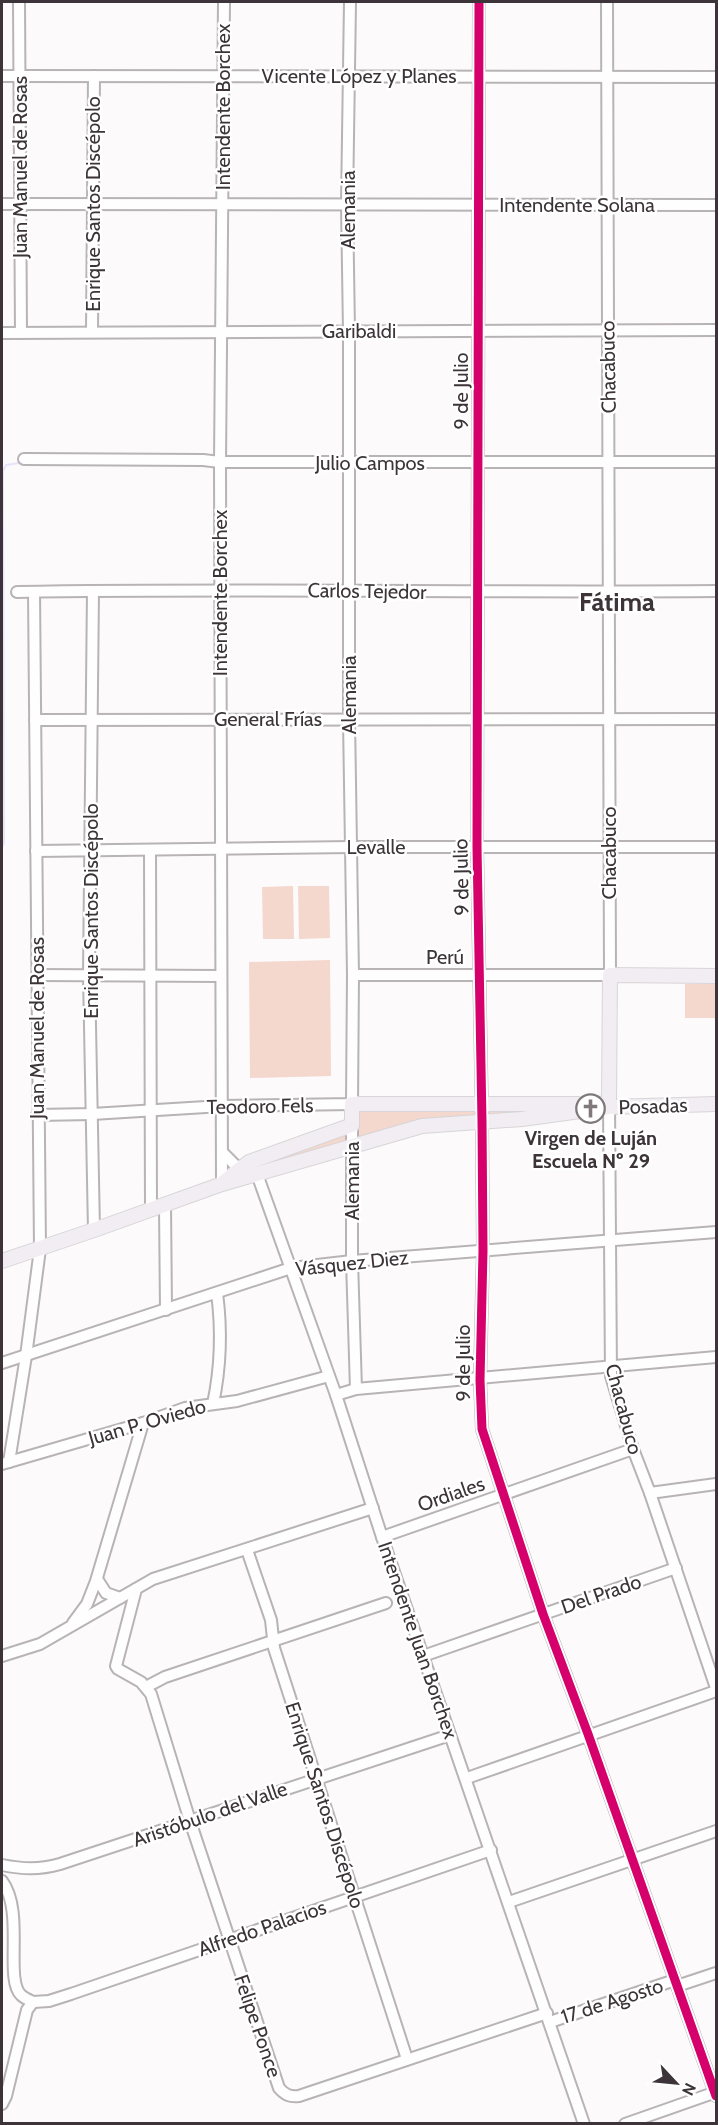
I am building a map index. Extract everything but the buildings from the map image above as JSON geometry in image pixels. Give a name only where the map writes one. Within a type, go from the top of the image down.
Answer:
[{"type":"main road","name":"Perú","points":[[609,975],[717,976]]},
{"type":"main road","name":"Chacabuco","points":[[609,975],[609,1105]]},
{"type":"main road","name":"Teodoro Fels","points":[[352,1104],[482,1104]]},
{"type":"main road","name":"Alemania","points":[[352,1104],[352,1125]]},
{"type":"main road","name":"Posadas","points":[[482,1104],[717,1104]]},
{"type":"main road","name":"Posadas","points":[[2,1261],[222,1184],[422,1126],[522,1119],[609,1105]]},
{"type":"main road","points":[[222,1184],[249,1161],[352,1125]]},
{"type":"street","name":"Juan Manuel de Rosas","points":[[19,2],[21,333]]},
{"type":"street","name":"Intendente Borchex","points":[[222,1184],[220,462],[224,2]]},
{"type":"street","name":"Alemania","points":[[350,2],[348,204],[352,1104]]},
{"type":"street","name":"9 de Julio","points":[[479,2],[477,847],[481,976],[483,1251],[480,1380],[482,1429],[543,1614],[716,2094]]},
{"type":"street","name":"Chacabuco","points":[[607,2],[609,975]]},
{"type":"street","name":"Vicente López y Planes","points":[[2,76],[717,77]]},
{"type":"street","name":"Enrique Santos Discépolo","points":[[92,332],[94,76]]},
{"type":"street","name":"Intendente Solana","points":[[2,204],[717,205]]},
{"type":"street","name":"Garibaldi","points":[[2,333],[717,330]]},
{"type":"street","name":"Julio Campos","points":[[24,459],[349,463],[717,462]]},
{"type":"street","name":"Enrique Santos Discépolo","points":[[93,591],[90,975],[94,1230]]},
{"type":"street","name":"Carlos Tejedor","points":[[17,592],[717,591]]},
{"type":"street","name":"Juan Manuel de Rosas","points":[[5,1463],[26,1356],[40,1249],[34,592]]},
{"type":"street","name":"General Frías","points":[[35,720],[717,719]]},
{"type":"street","name":"Levalle","points":[[36,851],[352,847],[717,847]]},
{"type":"street","points":[[150,850],[151,1210]]},
{"type":"street","points":[[37,975],[221,976]]},
{"type":"street","name":"Perú","points":[[353,975],[609,975]]},
{"type":"street","name":"Teodoro Fels","points":[[38,1115],[222,1106],[352,1104]]},
{"type":"street","name":"Chacabuco","points":[[609,1105],[611,1376],[633,1449],[717,1689]]},
{"type":"street","name":"Alemania","points":[[352,1125],[352,1261],[356,1389]]},
{"type":"street","points":[[222,1152],[235,1165],[257,1174]]},
{"type":"street","name":"Intendente Juan Borchex","points":[[257,1174],[336,1395],[382,1537],[584,2124]]},
{"type":"street","points":[[165,1205],[166,1310]]},
{"type":"street","name":"Vásquez Diez","points":[[2,1363],[291,1268],[352,1261],[717,1232]]},
{"type":"street","points":[[213,1404],[221,1345],[217,1293]]},
{"type":"street","points":[[336,1395],[356,1389],[480,1380],[610,1365],[717,1357]]},
{"type":"street","name":"Juan P. Oviedo","points":[[5,1463],[143,1423],[185,1408],[255,1397],[329,1376]]},
{"type":"street","points":[[69,1628],[87,1604],[97,1579],[143,1423]]},
{"type":"street","name":"Ordiales","points":[[382,1537],[633,1449]]},
{"type":"street","points":[[650,1493],[717,1484]]},
{"type":"street","points":[[2,1656],[40,1644],[162,1576],[373,1508]]},
{"type":"street","name":"Enrique Santos Discépolo","points":[[247,1550],[272,1620],[274,1641],[316,1779],[407,2059]]},
{"type":"street","name":"Del Prado","points":[[423,1656],[676,1568]]},
{"type":"street","points":[[97,1579],[106,1593],[120,1598]]},
{"type":"street","points":[[136,1589],[116,1666],[146,1687],[165,1677],[386,1603]]},
{"type":"street","name":"Felipe Ponce","points":[[146,1687],[151,1694],[229,1940],[279,2088],[283,2093]]},
{"type":"street","points":[[466,1778],[717,1689]]},
{"type":"street","name":"Aristóbulo del Valle","points":[[2,1865],[28,1869],[45,1868],[450,1735]]},
{"type":"street","points":[[509,1902],[717,1831]]},
{"type":"street","name":"Alfredo Palacios","points":[[33,2002],[50,2001],[491,1850]]},
{"type":"street","points":[[2,1881],[13,1910],[15,1925],[16,1988],[20,1994],[33,2002],[27,2010],[6,2096],[2,2104]]},
{"type":"street","name":"17 de Agosto","points":[[283,2093],[291,2097],[299,2096],[407,2059],[548,2017],[717,1973]]},
{"type":"street","points":[[625,2124],[716,2094]]},
{"type":"shaded area","points":[[293,886],[294,939],[263,939],[262,887]]},
{"type":"shaded area","points":[[298,886],[329,886],[330,938],[299,939]]},
{"type":"shaded area","points":[[330,960],[331,1076],[250,1078],[249,962]]},
{"type":"shaded area","points":[[685,984],[716,984],[716,1018],[685,1018]]},
{"type":"shaded area","points":[[352,1104],[586,1104],[422,1126],[257,1174],[249,1162],[352,1125]]},
{"type":"waterway","points":[[2,848],[4,842],[3,471],[6,465],[19,463]]},
{"type":"cycle path","points":[[479,2],[477,847],[482,1121],[483,1251],[480,1380],[482,1429],[543,1614],[588,1734],[716,2096]]},
{"type":"place","name":"Virgen de Luján Escuela Nº 29","points":[[591,1108]]},
{"type":"district","name":"Fátima","points":[[617,602]]}]
